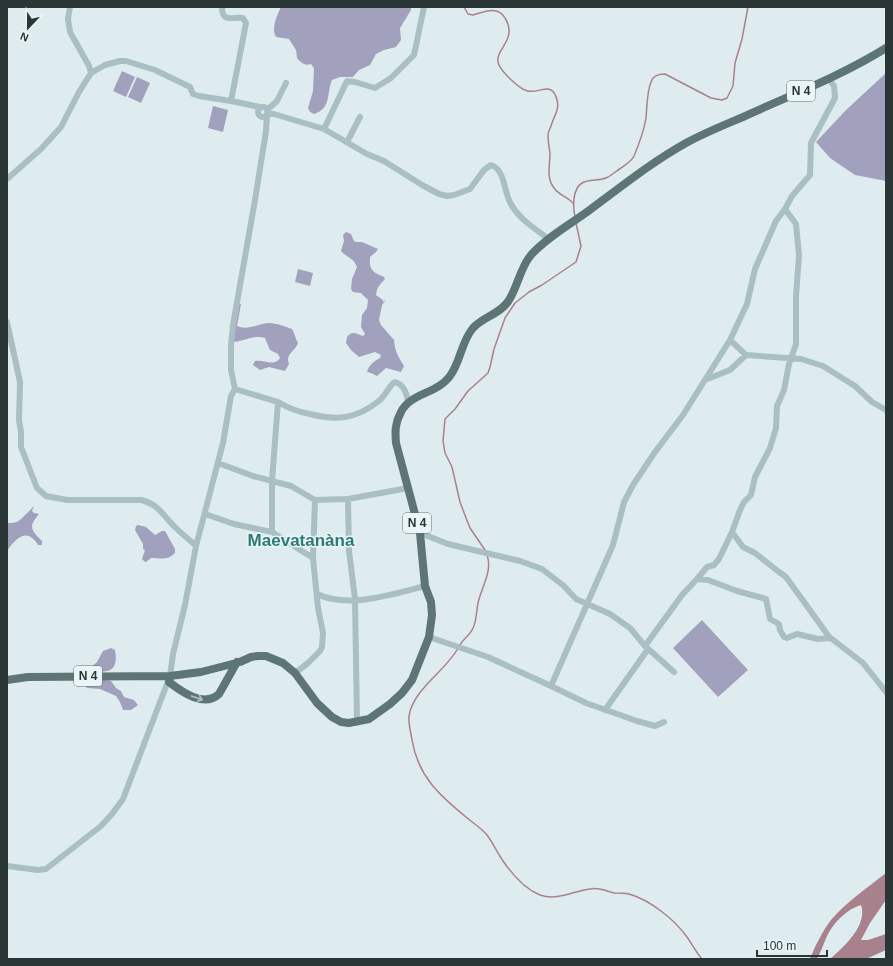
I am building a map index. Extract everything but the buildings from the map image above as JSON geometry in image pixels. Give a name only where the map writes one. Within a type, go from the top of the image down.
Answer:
[{"type":"main road","name":"N 4","points":[[7,680],[28,677],[170,676],[201,672],[258,656],[266,656],[283,663],[295,673],[317,703],[332,717],[341,722],[357,722],[370,719],[390,704],[412,680],[429,637],[432,615],[431,602],[426,586],[420,533],[396,443],[395,430],[397,419],[402,408],[408,401],[436,389],[445,382],[451,374],[460,355],[463,344],[474,327],[509,302],[523,269],[530,257],[549,239],[654,163],[686,142],[859,65],[886,48]]},
{"type":"main road","points":[[170,676],[169,682],[179,689],[199,699],[207,700],[219,694],[237,662]]},
{"type":"street","points":[[70,7],[68,19],[70,32],[89,66],[91,73]]},
{"type":"street","points":[[222,7],[225,17],[231,19],[244,18],[246,23],[231,100]]},
{"type":"street","points":[[324,129],[347,81],[375,88],[391,78],[414,55],[424,7]]},
{"type":"street","points":[[7,179],[41,149],[61,127],[79,92],[91,73],[105,65],[126,61],[155,70],[190,87],[193,94],[231,100],[324,129],[384,161],[439,194],[447,196],[459,195],[470,189],[484,170],[491,165],[494,166],[498,170],[503,180],[512,206],[528,223],[549,239]]},
{"type":"street","points":[[551,686],[613,545],[621,510],[632,485],[683,415],[730,340],[747,304],[755,269],[776,221],[792,196],[810,175],[811,143],[835,98],[834,86],[828,79]]},
{"type":"street","points":[[263,111],[277,101],[286,83]]},
{"type":"street","points":[[7,866],[38,870],[46,869],[91,834],[112,814],[123,799],[170,676],[196,546],[218,463],[231,396],[235,389],[230,370],[233,325],[266,131],[263,111]]},
{"type":"street","points":[[347,142],[360,117]]},
{"type":"street","points":[[605,710],[682,595],[707,567],[714,565],[719,559],[732,532],[740,510],[750,495],[755,477],[773,439],[776,428],[777,406],[784,390],[789,364],[796,344],[796,297],[799,255],[796,224],[785,209]]},
{"type":"street","points":[[7,322],[20,382],[19,420],[21,447],[37,488],[46,496],[67,500],[141,500],[152,503],[162,512],[176,529],[196,546]]},
{"type":"street","points":[[730,340],[746,355],[792,358],[810,361],[823,366],[855,386],[872,402],[886,410]]},
{"type":"street","points":[[705,380],[724,374],[746,355]]},
{"type":"street","points":[[235,389],[278,402],[286,407],[300,412],[330,419],[354,415],[369,408],[383,397],[391,384],[395,382],[401,384],[404,388],[408,401]]},
{"type":"street","points":[[272,532],[272,481],[278,402]]},
{"type":"street","points":[[218,463],[253,476],[291,486],[315,500],[348,499],[408,488]]},
{"type":"street","points":[[348,499],[349,551],[355,600],[357,722]]},
{"type":"street","points":[[295,673],[308,663],[322,647],[323,633],[314,582],[313,558],[315,500]]},
{"type":"street","points":[[205,514],[234,524],[272,532],[313,558]]},
{"type":"street","points":[[732,532],[743,547],[755,553],[786,577],[830,638],[863,663],[886,692]]},
{"type":"street","points":[[420,533],[448,544],[478,552],[520,560],[542,569],[564,586],[576,599],[610,614],[630,628],[647,648],[674,672]]},
{"type":"street","points":[[697,579],[708,580],[737,591],[766,599],[770,619],[779,624],[780,630],[786,638],[798,634],[818,639],[830,638]]},
{"type":"street","points":[[317,594],[340,600],[367,600],[426,586]]},
{"type":"street","points":[[429,637],[466,649],[519,671],[586,703],[605,710],[655,726],[664,722]]},
{"type":"shaded area","points":[[281,7],[411,7],[411,10],[400,28],[401,40],[396,47],[376,54],[370,65],[359,70],[353,77],[340,77],[332,80],[328,100],[324,108],[314,114],[310,112],[308,108],[313,91],[314,68],[311,64],[309,65],[302,63],[297,58],[296,50],[289,39],[276,37],[275,34],[275,22]]},
{"type":"shaded area","points":[[122,71],[135,77],[126,97],[113,91]]},
{"type":"shaded area","points":[[886,73],[886,181],[855,175],[830,158],[816,142],[846,110]]},
{"type":"shaded area","points":[[137,77],[150,83],[141,103],[128,97]]},
{"type":"shaded area","points":[[213,106],[228,110],[223,132],[208,128]]},
{"type":"shaded area","points":[[346,232],[351,234],[354,241],[362,242],[378,249],[370,257],[370,265],[372,270],[385,279],[380,284],[376,292],[376,295],[383,300],[383,302],[386,300],[382,305],[379,320],[381,325],[394,340],[397,354],[404,366],[401,372],[386,368],[377,376],[367,372],[370,365],[380,358],[381,355],[375,352],[359,357],[346,343],[347,337],[351,334],[355,333],[363,336],[365,334],[361,327],[362,315],[367,308],[368,300],[361,293],[353,292],[351,289],[352,279],[357,267],[352,259],[341,251],[344,241],[343,235]]},
{"type":"shaded area","points":[[298,269],[313,273],[310,286],[295,282]]},
{"type":"shaded area","points":[[237,303],[241,304],[237,326],[245,328],[270,323],[292,329],[298,343],[288,357],[289,364],[285,371],[269,367],[260,370],[253,365],[255,361],[275,362],[280,358],[278,354],[270,350],[265,338],[256,337],[231,342]]},
{"type":"shaded area","points":[[34,506],[32,511],[39,514],[33,522],[32,528],[35,534],[42,541],[42,545],[38,545],[30,537],[22,536],[14,542],[7,551],[7,523],[17,522]]},
{"type":"shaded area","points":[[136,526],[146,527],[155,535],[165,531],[175,549],[175,553],[167,558],[151,558],[146,562],[144,561],[142,559],[145,550],[143,549],[143,544],[135,530]]},
{"type":"shaded area","points":[[702,620],[748,670],[718,697],[673,648]]},
{"type":"shaded area","points":[[111,648],[115,650],[116,658],[113,668],[101,672],[88,672],[97,662],[103,651]]},
{"type":"shaded area","points":[[86,680],[111,681],[116,688],[121,691],[124,697],[134,700],[138,705],[131,710],[123,710],[116,696],[100,689],[87,688],[85,685]]},
{"type":"shaded area","points":[[886,873],[886,900],[870,923],[861,940],[868,940],[886,934],[886,950],[866,959],[830,959],[848,942],[858,928],[862,913],[861,905],[846,913],[837,921],[827,936],[817,959],[810,959],[819,939],[837,913]]},
{"type":"waterway","points":[[464,7],[468,14],[473,15],[490,10],[502,14],[508,26],[509,33],[499,55],[499,65],[504,72],[521,88],[528,91],[549,89],[555,94],[558,107],[548,135],[550,153],[549,176],[556,190],[573,203]]},
{"type":"waterway","points":[[575,217],[574,199],[576,190],[579,186],[582,183],[591,180],[608,177],[628,163],[634,156],[645,123],[650,86],[655,76],[665,74],[711,98],[722,100],[727,98],[733,86],[735,63],[742,39],[748,7]]},
{"type":"waterway","points":[[485,550],[470,528],[460,502],[452,467],[445,453],[443,441],[445,419],[455,409],[468,391],[488,373],[494,349],[505,318],[515,303],[529,292],[576,262],[581,246],[576,223]]},
{"type":"waterway","points":[[460,645],[471,632],[475,624],[479,597],[488,573],[489,567],[487,555]]},
{"type":"waterway","points":[[458,648],[446,665],[417,697],[409,716],[415,753],[419,764],[431,784],[447,801],[485,832],[510,871],[529,889],[547,897],[596,888],[614,893],[629,894],[637,897],[653,905],[682,930],[702,959]]},
{"type":"district","name":"Maevatanàna","points":[[301,540]]}]
